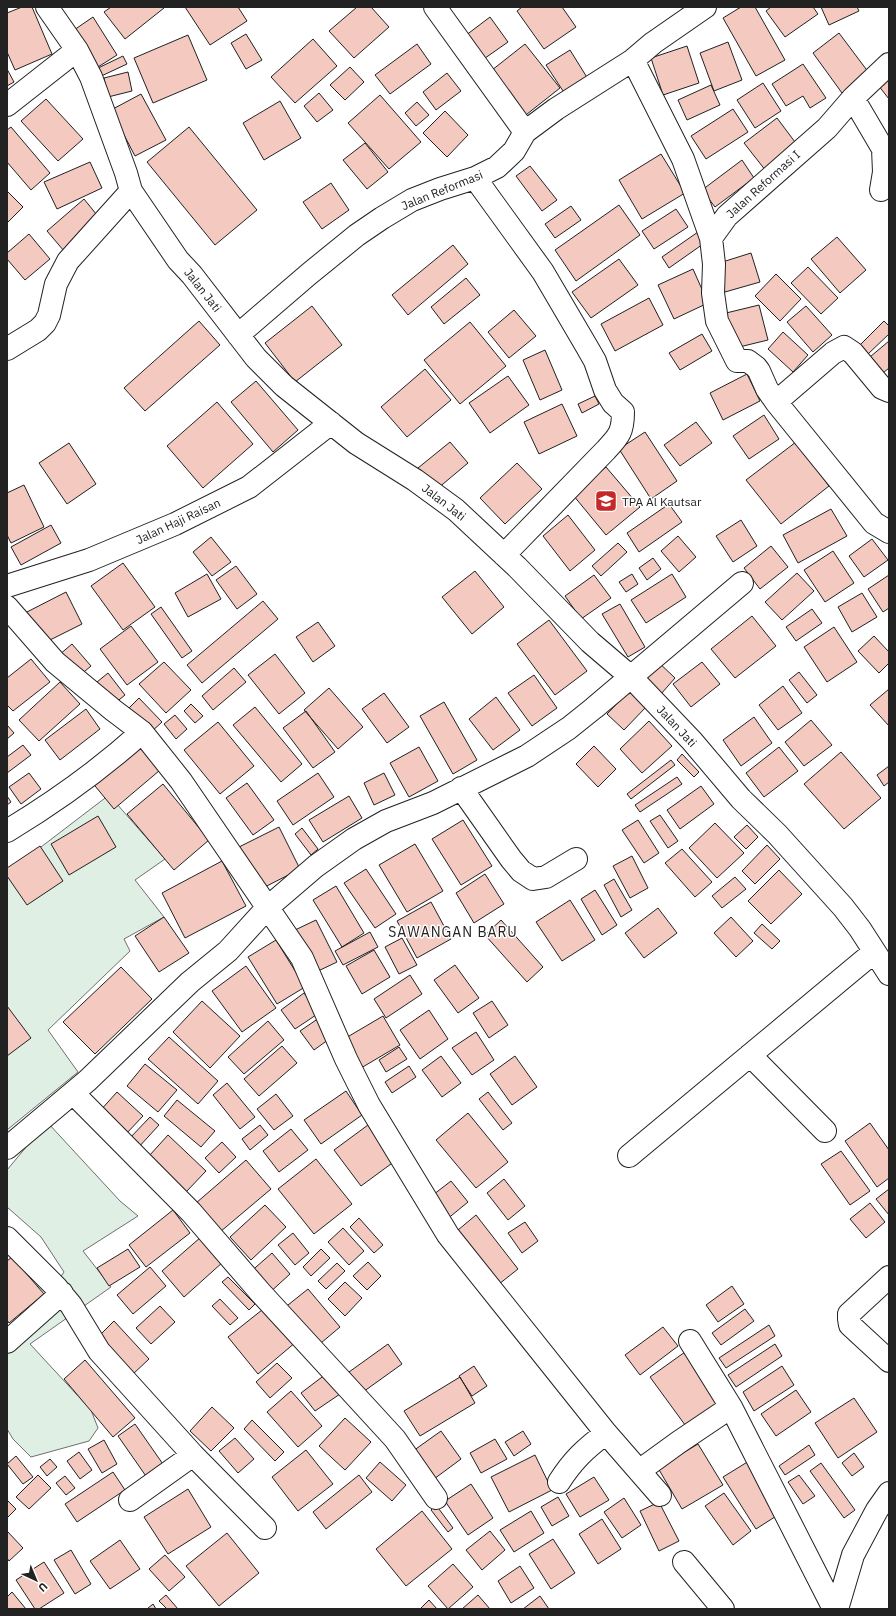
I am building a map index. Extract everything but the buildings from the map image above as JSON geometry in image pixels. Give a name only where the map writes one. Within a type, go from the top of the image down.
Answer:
[{"type":"street","points":[[435,7],[525,132]]},
{"type":"street","name":"Jalan Reformasi","points":[[238,335],[326,259],[382,218],[412,200],[475,178],[497,167],[514,151],[525,132],[556,109],[633,60],[654,43],[705,7]]},
{"type":"street","name":"Jalan Jati","points":[[50,8],[77,50],[90,77],[126,173],[131,191],[178,260],[192,275],[212,303],[256,358],[284,386],[356,443],[416,480],[456,510],[504,555],[590,642],[631,677],[692,741],[741,799],[777,834],[813,873],[860,928],[889,974]]},
{"type":"street","points":[[7,105],[77,50]]},
{"type":"street","points":[[633,60],[683,159],[710,238],[714,264],[713,293],[716,321],[737,361],[748,361],[756,367],[767,389],[776,402],[874,523],[889,532]]},
{"type":"street","name":"Jalan Reformasi I","points":[[710,238],[727,216],[827,128],[853,98],[889,64]]},
{"type":"street","points":[[853,98],[883,149],[884,172],[881,190]]},
{"type":"street","points":[[475,178],[543,272],[595,361],[605,390],[613,403],[623,412],[623,426],[620,434],[504,555]]},
{"type":"street","points":[[7,349],[38,330],[45,323],[49,315],[56,284],[68,261],[131,191]]},
{"type":"street","points":[[776,402],[833,353],[844,347],[853,353],[882,388],[889,391]]},
{"type":"street","name":"Jalan Haji Raisan","points":[[7,586],[89,560],[175,524],[249,487],[331,423]]},
{"type":"street","points":[[7,1148],[73,1093],[190,982],[228,951],[267,908],[316,866],[354,839],[386,821],[433,803],[526,756],[569,728],[742,583]]},
{"type":"street","points":[[7,607],[55,662],[142,732],[181,782],[302,958],[346,1059],[369,1105],[448,1235],[606,1434],[660,1496]]},
{"type":"street","points":[[7,831],[66,793],[118,754],[142,732]]},
{"type":"street","points":[[461,788],[511,859],[522,872],[533,880],[546,877],[576,859]]},
{"type":"street","points":[[629,1156],[874,952]]},
{"type":"street","points":[[750,1055],[825,1131]]},
{"type":"street","points":[[73,1093],[192,1212],[260,1292],[395,1439],[436,1498]]},
{"type":"street","points":[[7,1238],[62,1293],[99,1351],[193,1455],[265,1528]]},
{"type":"street","points":[[889,1277],[849,1314],[849,1319],[850,1325],[889,1361]]},
{"type":"street","points":[[7,1342],[62,1293]]},
{"type":"street","points":[[690,1341],[731,1408],[836,1609]]},
{"type":"street","points":[[639,1472],[679,1442],[731,1408]]},
{"type":"street","points":[[559,1482],[569,1465],[585,1450],[606,1434]]},
{"type":"street","points":[[130,1500],[193,1455]]},
{"type":"street","points":[[836,1609],[853,1555],[877,1510],[889,1493]]},
{"type":"street","points":[[684,1562],[723,1609]]},
{"type":"green space","points":[[109,795],[165,859],[135,880],[164,917],[124,939],[130,951],[48,1030],[78,1072],[7,1130],[7,873]]},
{"type":"green space","points":[[47,1122],[120,1201],[138,1216],[83,1251],[111,1287],[30,1344],[91,1410],[98,1428],[89,1441],[31,1457],[13,1439],[7,1429],[7,1344],[42,1305],[64,1272],[41,1237],[7,1207],[7,1170]]},
{"type":"place","name":"TPA Al Kautsar","points":[[606,501]]},
{"type":"district","name":"SAWANGAN BARU","points":[[453,932]]}]
